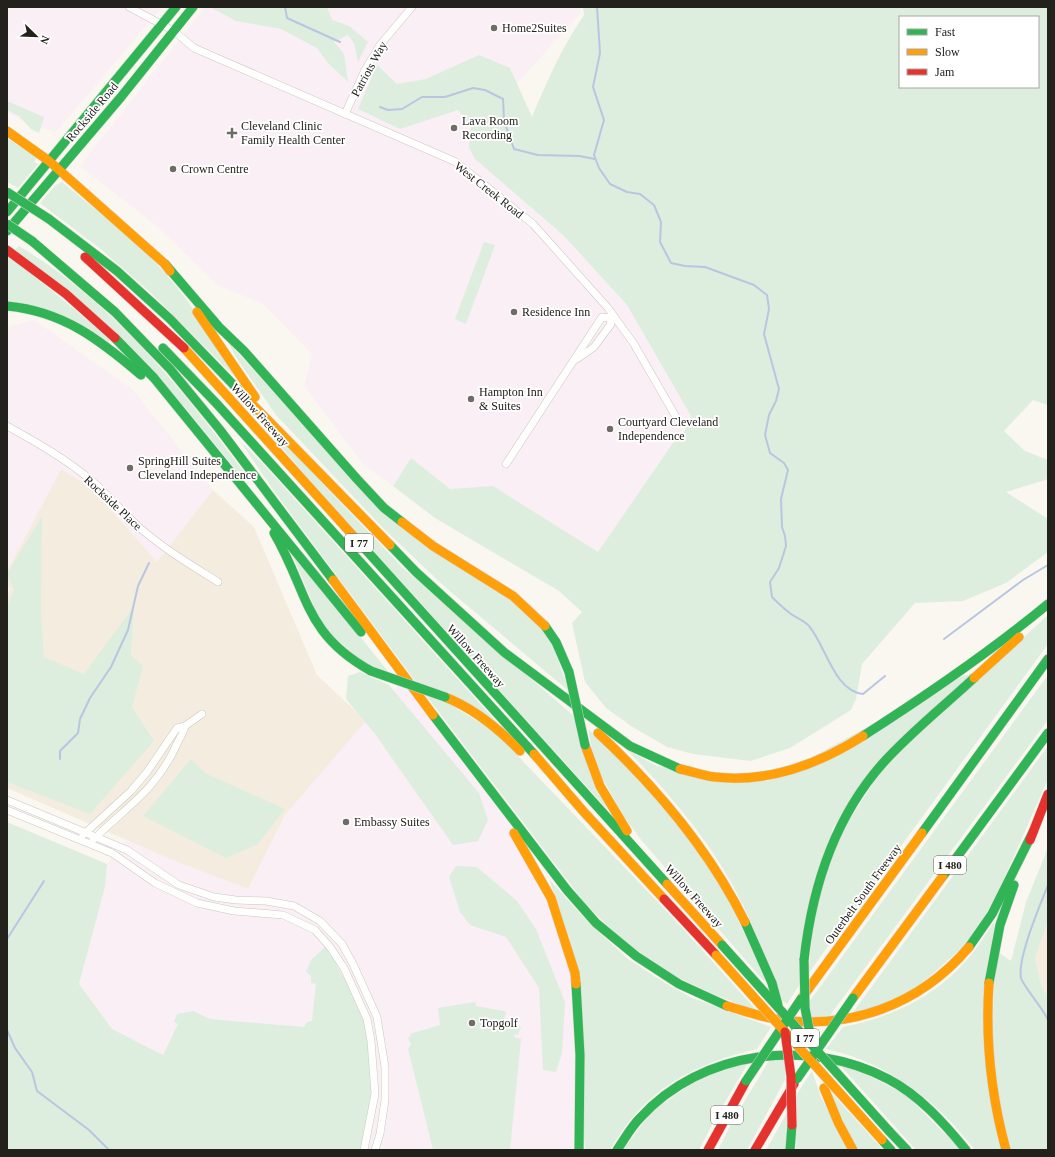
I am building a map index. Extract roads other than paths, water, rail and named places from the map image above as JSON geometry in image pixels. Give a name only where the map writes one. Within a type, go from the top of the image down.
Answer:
[{"type":"main road","name":"Rockside Road","points":[[7,212],[176,7]]},
{"type":"main road","name":"Rockside Road","points":[[7,231],[58,169],[121,97],[193,7]]},
{"type":"main road","points":[[7,131],[49,161],[165,264],[220,327],[244,351],[357,480],[384,508],[433,546],[513,596],[542,622],[556,642],[569,672],[585,745],[594,771],[612,806],[630,835],[662,877]]},
{"type":"main road","points":[[7,192],[117,271],[170,319],[416,572],[505,653],[615,736],[648,757],[669,766],[699,774],[734,778],[769,776],[811,765],[852,744],[1003,640],[1048,604]]},
{"type":"main road","name":"Willow Freeway","points":[[7,201],[46,221],[178,341],[570,778],[662,877],[907,1150]]},
{"type":"main road","name":"Willow Freeway","points":[[7,224],[56,256],[120,307],[216,402],[545,766],[583,811],[716,955],[891,1150]]},
{"type":"main road","points":[[32,241],[48,257],[116,313],[181,380],[375,636],[425,706],[572,897],[594,920],[642,960],[675,981],[719,1003],[760,1016],[797,1022],[833,1022],[873,1013],[910,997],[936,980],[960,958],[983,928],[1033,832]]},
{"type":"main road","points":[[7,250],[75,301],[117,340],[169,394],[251,498],[275,524],[406,687],[425,706]]},
{"type":"main road","points":[[165,264],[255,398],[298,450]]},
{"type":"main road","points":[[7,306],[20,306],[44,311],[70,323],[92,337],[124,360],[199,433]]},
{"type":"main road","points":[[251,498],[278,540],[314,620],[334,646],[357,664],[371,671],[465,705],[492,723],[543,775],[583,811]]},
{"type":"main road","points":[[853,1150],[838,1122],[824,1088],[808,1028],[804,985],[804,960],[809,917],[820,872],[836,833],[856,799],[894,752],[1048,610]]},
{"type":"main road","name":"Outerbelt South Freeway","points":[[708,1150],[746,1081],[801,999],[1048,659]]},
{"type":"main road","points":[[534,674],[627,759],[664,798],[711,860],[738,908],[772,984],[787,1046],[792,1092],[790,1150]]},
{"type":"main road","name":"I 480","points":[[755,1150],[797,1079],[853,998],[1048,732]]},
{"type":"main road","points":[[1006,1150],[996,1113],[988,1067],[988,993],[1000,925],[1048,794]]},
{"type":"main road","points":[[495,798],[551,898],[575,973],[580,1055],[579,1150]]},
{"type":"main road","points":[[617,1150],[642,1116],[660,1099],[680,1084],[716,1066],[735,1060],[754,1055],[779,1053],[841,1059],[887,1078],[928,1108],[966,1150]]},
{"type":"street","name":"West Creek Road","points":[[129,7],[174,31],[194,48],[456,162],[533,224],[634,344],[676,417]]},
{"type":"street","name":"Patriots Way","points":[[345,114],[365,70],[380,45],[412,7]]},
{"type":"street","points":[[506,464],[602,318],[611,316],[611,324],[599,342],[575,360]]},
{"type":"street","name":"Rockside Place","points":[[7,426],[49,450],[92,481],[139,527],[161,545],[189,566],[218,582]]},
{"type":"street","points":[[79,840],[85,832],[131,791],[157,758],[177,728],[185,726],[202,714]]},
{"type":"street","points":[[89,844],[143,794],[168,764],[183,735],[185,726]]},
{"type":"street","points":[[157,758],[168,764]]},
{"type":"street","points":[[7,800],[127,850],[179,885],[214,897],[236,900],[266,901],[294,906],[320,921],[340,942],[350,958],[376,1016],[382,1039],[385,1067],[385,1100],[380,1134],[375,1150]]},
{"type":"street","points":[[7,810],[112,853],[155,884],[197,903],[234,911],[283,915],[315,930],[330,947],[341,963],[366,1015],[371,1041],[375,1094],[364,1150]]},
{"type":"street","points":[[341,963],[350,958]]},
{"type":"waterway","points":[[285,7],[287,18],[340,42]]},
{"type":"waterway","points":[[597,7],[600,53],[593,87],[604,120],[594,155],[599,168],[610,184],[627,192],[640,194],[654,205],[661,222],[660,242],[671,263],[685,266],[705,267],[754,285],[767,295],[769,309],[764,334],[779,389],[776,401],[769,415],[765,435],[770,453],[784,463],[788,470],[781,499],[782,527],[786,546],[779,568],[770,582],[772,597],[788,612],[809,626],[838,676],[845,685],[853,691],[863,694],[885,676]]},
{"type":"waterway","points":[[380,107],[388,110],[402,109],[422,97],[445,97],[473,88],[485,90],[503,99],[504,121],[514,149],[538,155],[579,156],[595,159]]},
{"type":"waterway","points":[[60,759],[60,751],[78,733],[80,719],[90,698],[111,667],[128,630],[138,586],[149,563]]},
{"type":"waterway","points":[[944,639],[1023,580],[1048,565]]},
{"type":"waterway","points":[[7,939],[44,881]]},
{"type":"waterway","points":[[1048,885],[1030,932],[1022,958],[1021,969],[1021,978],[1023,982],[1048,1020]]},
{"type":"waterway","points":[[7,1030],[15,1048],[32,1072],[37,1091],[89,1130],[109,1150]]},
{"type":"place","name":"Home2Suites","points":[[494,28]]},
{"type":"place","name":"Lava Room Recording","points":[[454,128]]},
{"type":"place","name":"Cleveland Clinic Family Health Center","points":[[232,133]]},
{"type":"place","name":"Crown Centre","points":[[173,169]]},
{"type":"place","name":"Residence Inn","points":[[514,312]]},
{"type":"place","name":"Hampton Inn & Suites","points":[[471,399]]},
{"type":"place","name":"Courtyard Cleveland Independence","points":[[610,429]]},
{"type":"place","name":"SpringHill Suites Cleveland Independence","points":[[130,468]]},
{"type":"place","name":"Embassy Suites","points":[[346,822]]},
{"type":"place","name":"Topgolf","points":[[472,1023]]}]
